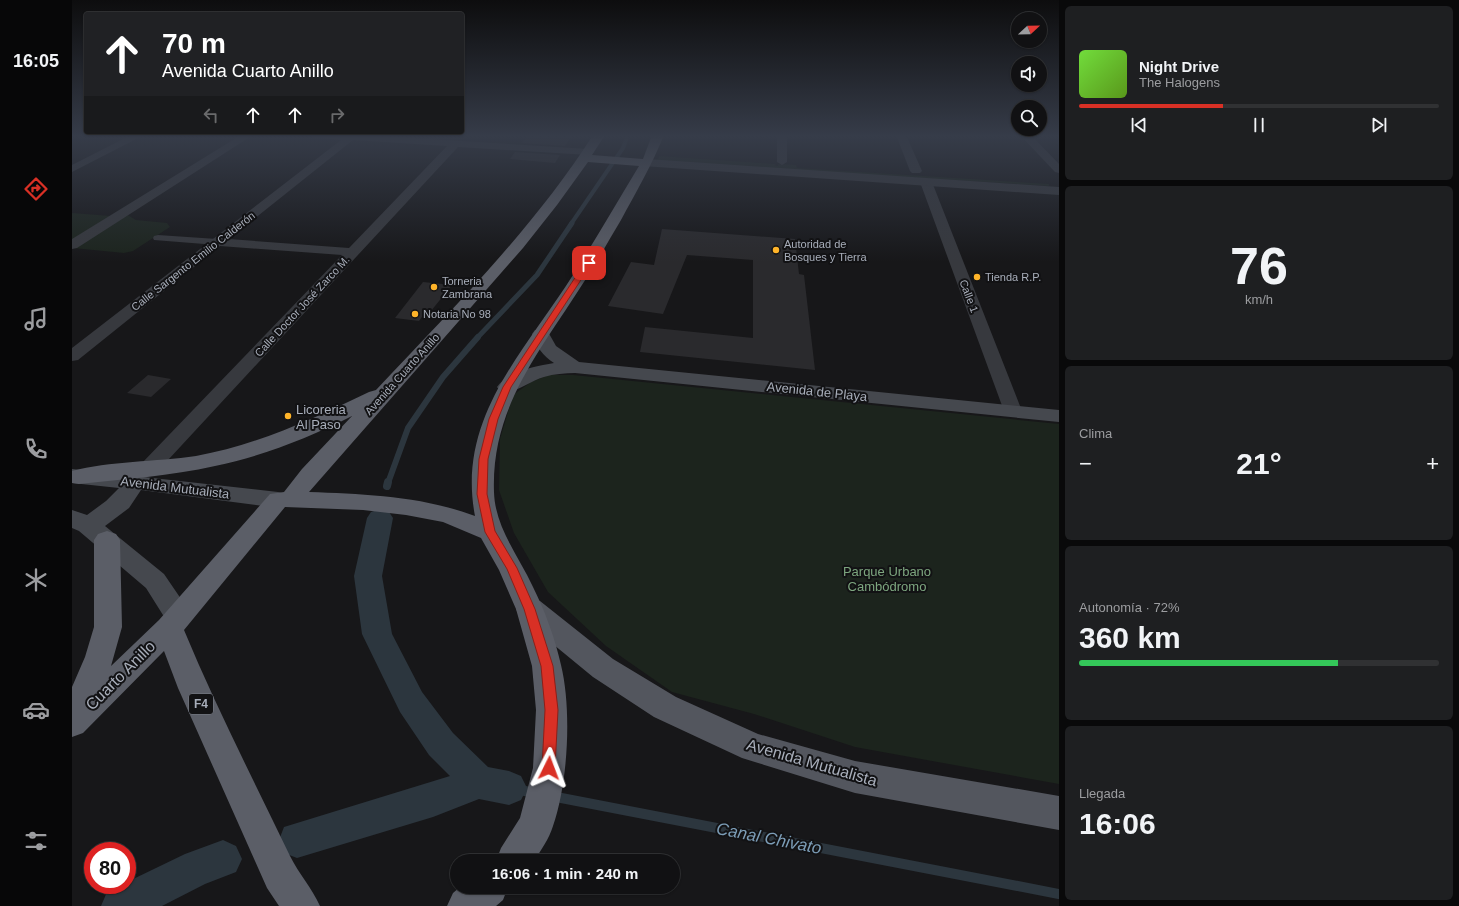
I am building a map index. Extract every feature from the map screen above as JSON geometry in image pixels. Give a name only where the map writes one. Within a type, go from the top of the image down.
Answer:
[{"type":"highway","name":"Avenida Cuarto Anillo","points":[[174,622],[284,499],[310,474],[388,390],[501,264],[573,177]]},
{"type":"highway","points":[[518,854],[536,826],[549,768],[551,710],[547,666],[530,609],[512,568],[490,532],[482,494],[484,459],[493,419],[507,387],[581,275],[634,177]]},
{"type":"highway","points":[[142,475],[201,463],[275,443],[313,427],[388,390]]},
{"type":"highway","points":[[284,499],[363,502],[406,507],[448,515],[490,532]]},
{"type":"highway","points":[[72,722],[100,657],[108,627],[89,528]]},
{"type":"highway","name":"Cuarto Anillo","points":[[72,722],[174,622]]},
{"type":"highway","name":"F4","points":[[174,622],[193,688],[236,778],[280,876],[301,906]]},
{"type":"highway","points":[[466,906],[481,894]]},
{"type":"main road","name":"Avenida de Playa","points":[[541,334],[548,349],[559,358],[575,367]]},
{"type":"main road","name":"Avenida de Playa","points":[[507,387],[526,376],[537,372],[575,367],[1059,416]]},
{"type":"main road","name":"Avenida Mutualista","points":[[76,476],[142,475],[284,499]]},
{"type":"main road","points":[[142,475],[119,504],[89,528],[155,581],[174,622]]},
{"type":"main road","name":"Avenida Mutualista","points":[[530,609],[603,668],[665,707],[753,748],[854,778],[1059,813]]},
{"type":"street","points":[[72,245],[180,177]]},
{"type":"street","name":"Calle Sargento Emilio Calderón","points":[[72,356],[300,177]]},
{"type":"street","name":"Calle Doctor José Zarco M.","points":[[142,475],[424,177]]},
{"type":"street","name":"Calle 1","points":[[922,177],[1013,411]]},
{"type":"street","points":[[933,177],[1059,191]]},
{"type":"street","points":[[956,177],[1059,181]]},
{"type":"street","points":[[158,238],[353,252]]},
{"type":"green space","points":[[906,177],[943,177],[1049,184],[1049,186]]},
{"type":"green space","points":[[72,213],[111,216],[72,240]]},
{"type":"green space","points":[[126,214],[136,220],[167,223],[170,227],[133,251],[124,253],[73,248]]},
{"type":"green space","name":"Parque Urbano Cambódromo","points":[[549,375],[573,375],[1059,424],[1059,784],[855,747],[754,714],[672,692],[606,646],[548,592],[514,533],[499,490],[500,439],[513,395],[531,382]]},
{"type":"building","points":[[662,229],[795,239],[799,274],[804,275],[815,370],[640,352],[645,327],[753,338],[753,260],[687,255],[663,314],[608,306],[631,262],[654,265]]},
{"type":"building","points":[[423,282],[452,285],[431,311],[427,310],[419,321],[395,318]]},
{"type":"building","points":[[148,375],[171,379],[151,397],[127,393]]},
{"type":"waterway","points":[[571,224],[603,177]]},
{"type":"waterway","points":[[477,338],[537,275],[572,223]]},
{"type":"waterway","points":[[388,483],[408,428],[443,377],[478,337]]},
{"type":"waterway","points":[[387,486],[388,482]]},
{"type":"waterway","points":[[380,518],[368,576],[377,634],[411,702],[441,744],[479,782]]},
{"type":"waterway","name":"Canal Chivato","points":[[479,782],[535,793]]},
{"type":"waterway","points":[[297,840],[433,800],[479,782]]},
{"type":"waterway","name":"Canal Chivato","points":[[479,782],[509,788]]},
{"type":"waterway","name":"Canal Chivato","points":[[551,796],[1059,894]]},
{"type":"waterway","points":[[121,906],[198,867],[223,859]]},
{"type":"place","name":"Autoridad de Bosques y Tierra","points":[[776,250]]},
{"type":"place","name":"Tienda R.P.","points":[[977,277]]},
{"type":"place","name":"Torneria Zambrana","points":[[434,287]]},
{"type":"place","name":"Notaria No 98","points":[[415,314]]},
{"type":"place","name":"Licoreria Al Paso","points":[[288,416]]},
{"type":"route","points":[[549,768],[551,710],[547,666],[530,609],[512,568],[490,532],[482,494],[484,459],[493,419],[507,387],[524,359],[589,263]]}]
